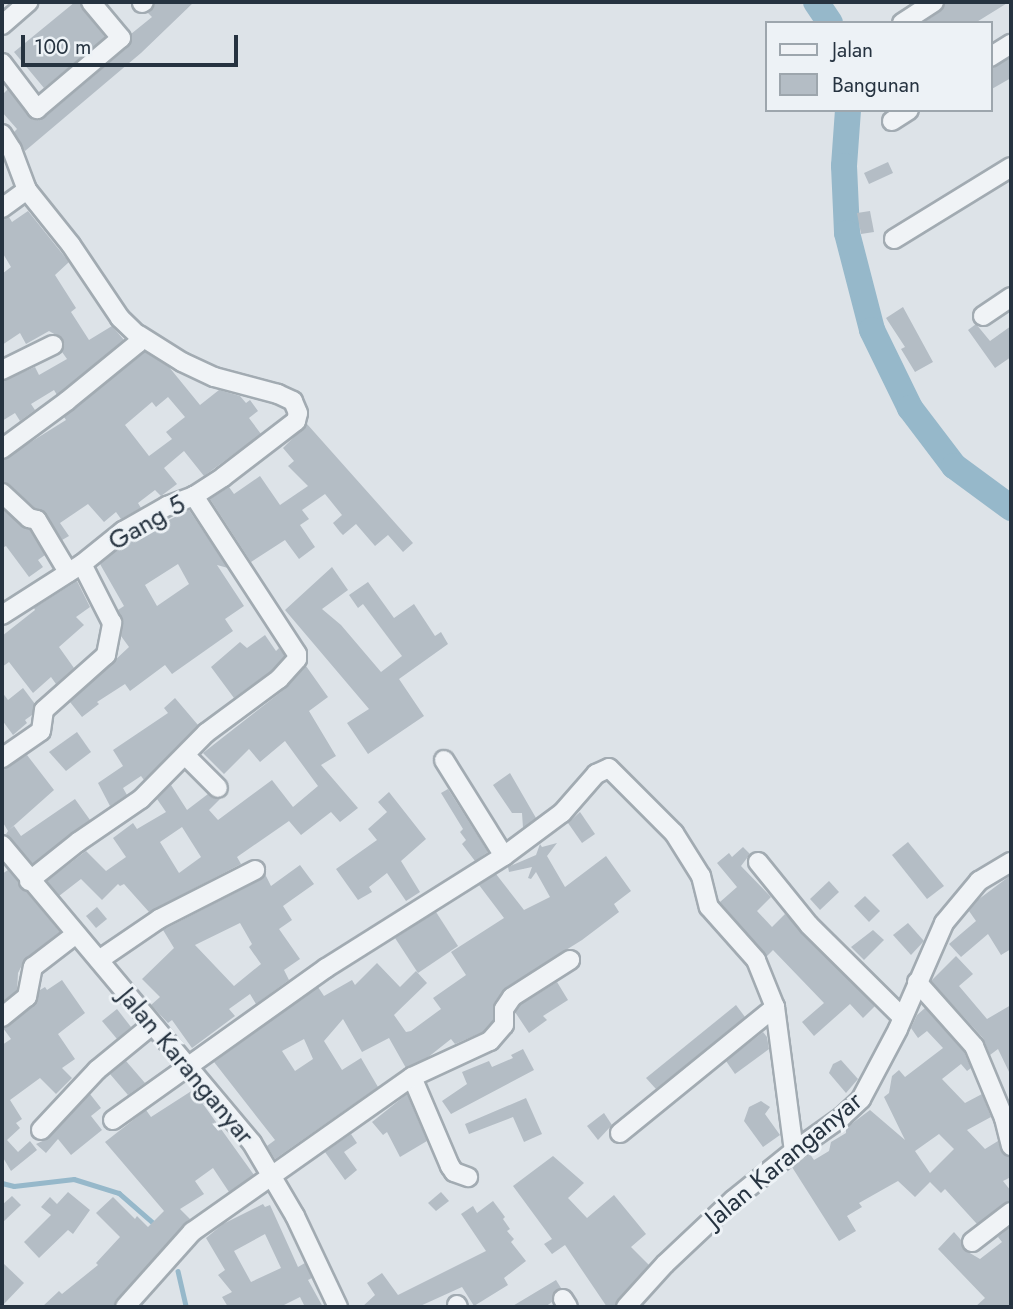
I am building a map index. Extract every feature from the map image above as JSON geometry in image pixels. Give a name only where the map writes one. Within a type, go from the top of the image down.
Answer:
[{"type":"street","points":[[2,25],[28,2]]},
{"type":"street","points":[[2,63],[37,109],[123,41],[91,2]]},
{"type":"street","points":[[905,21],[934,2]]},
{"type":"street","points":[[992,56],[1011,44]]},
{"type":"street","points":[[892,121],[906,112]]},
{"type":"street","points":[[2,134],[12,150],[27,190],[71,244],[120,318],[139,340],[2,449]]},
{"type":"street","points":[[894,239],[1011,167]]},
{"type":"street","points":[[2,208],[27,190]]},
{"type":"street","points":[[983,316],[1011,297]]},
{"type":"street","name":"Gang 5","points":[[2,615],[75,568],[123,531],[167,506],[194,496],[290,427],[298,413],[293,401],[278,394],[214,377],[139,340]]},
{"type":"street","points":[[2,370],[53,345]]},
{"type":"street","points":[[2,494],[29,518],[37,520],[75,568],[112,623],[106,655],[44,710],[41,731],[2,758]]},
{"type":"street","points":[[29,881],[78,842],[141,799],[206,733],[279,680],[294,664],[297,654],[194,496]]},
{"type":"street","points":[[186,756],[218,788]]},
{"type":"street","points":[[443,760],[505,856]]},
{"type":"street","points":[[113,1120],[327,968],[505,856],[562,813],[596,775],[609,768],[648,804],[685,848],[701,876],[709,907],[750,950],[775,1007],[794,1151]]},
{"type":"street","name":"Jalan Karanganyar","points":[[2,845],[186,1068],[241,1128],[272,1175],[308,1241],[338,1307]]},
{"type":"street","points":[[758,862],[808,925],[902,1017]]},
{"type":"street","name":"Jalan Karanganyar","points":[[626,1307],[665,1264],[733,1200],[794,1151],[842,1118],[862,1099],[944,923],[979,881],[1011,862]]},
{"type":"street","points":[[99,960],[159,919],[256,870]]},
{"type":"street","points":[[2,1017],[27,997],[33,967],[76,934]]},
{"type":"street","points":[[125,1307],[192,1232],[412,1077],[490,1041],[504,1024],[504,1009],[512,997],[569,960]]},
{"type":"street","points":[[917,982],[974,1046],[1004,1118],[1011,1146]]},
{"type":"street","points":[[620,1133],[775,1007]]},
{"type":"street","points":[[41,1130],[97,1070],[152,1025]]},
{"type":"street","points":[[412,1077],[450,1166],[454,1172],[468,1177]]},
{"type":"street","points":[[972,1242],[1011,1212]]},
{"type":"building","points":[[75,2],[80,2],[82,9],[105,37],[44,88],[14,52]]},
{"type":"building","points":[[155,2],[194,2],[141,53],[25,151],[14,132],[17,129],[2,112],[2,95],[8,89],[28,116],[33,120],[44,118],[128,47],[131,34],[152,17],[148,13]]},
{"type":"building","points":[[945,2],[1009,2],[978,21],[926,21],[941,11]]},
{"type":"building","points":[[1011,57],[1011,78],[992,89],[992,69]]},
{"type":"building","points":[[888,162],[893,173],[869,184],[864,173]]},
{"type":"building","points":[[28,211],[69,262],[55,275],[76,308],[71,312],[89,340],[112,326],[124,340],[57,395],[54,390],[31,404],[35,410],[20,421],[15,413],[2,421],[2,381],[35,367],[39,375],[67,359],[62,352],[63,339],[49,331],[26,344],[20,333],[2,345],[2,274],[11,267],[2,252],[2,219],[9,217],[12,222]]},
{"type":"building","points":[[870,211],[874,232],[861,234],[857,213]]},
{"type":"building","points":[[903,307],[933,362],[915,372],[901,349],[905,347],[886,318]]},
{"type":"building","points":[[976,324],[990,341],[1011,326],[1011,357],[995,368],[968,330]]},
{"type":"building","points":[[145,352],[169,367],[200,405],[219,390],[240,396],[246,403],[250,400],[258,411],[249,418],[261,434],[204,476],[184,451],[164,468],[177,484],[161,496],[155,490],[138,503],[141,508],[121,519],[116,512],[104,522],[88,504],[60,523],[69,536],[62,540],[44,511],[35,508],[10,485],[2,482],[2,460],[66,420],[64,417]],"holes":[[[168,397],[185,417],[166,432],[172,439],[149,456],[125,425],[152,402],[156,407]]]},
{"type":"building","points":[[307,424],[413,543],[403,552],[388,535],[375,546],[356,524],[343,535],[333,523],[342,515],[325,494],[302,510],[309,519],[300,525],[315,547],[299,559],[285,540],[251,562],[210,499],[229,487],[234,494],[260,476],[280,505],[308,486],[288,466],[294,461],[283,448]]},
{"type":"building","points":[[2,508],[30,530],[45,555],[38,560],[43,567],[29,577],[6,546],[2,548]]},
{"type":"building","points":[[189,510],[228,568],[217,565],[244,606],[225,619],[233,631],[172,674],[165,665],[130,691],[125,684],[97,702],[99,704],[82,717],[70,702],[129,647],[121,636],[123,624],[118,610],[124,606],[100,564],[129,540]],"holes":[[[178,564],[189,584],[157,606],[145,585]]]},
{"type":"building","points":[[332,567],[348,590],[322,609],[341,625],[381,672],[402,656],[363,604],[358,608],[349,595],[368,582],[394,618],[414,604],[435,636],[441,632],[448,644],[399,679],[424,716],[368,754],[347,723],[369,709],[285,610]]},
{"type":"building","points":[[77,581],[90,607],[76,617],[84,625],[59,647],[74,668],[56,684],[51,677],[33,693],[9,662],[2,667],[2,636],[35,610],[34,608]]},
{"type":"building","points":[[265,635],[276,651],[279,648],[285,656],[271,671],[234,698],[211,667],[240,642],[247,648]]},
{"type":"building","points":[[306,666],[328,697],[309,711],[336,756],[321,765],[358,808],[340,822],[331,812],[301,835],[289,821],[237,857],[241,864],[149,912],[124,884],[118,884],[102,900],[81,879],[59,896],[47,881],[86,851],[106,871],[126,857],[113,838],[133,823],[137,829],[166,812],[157,799],[171,785],[187,810],[208,794],[220,799],[209,810],[218,820],[272,780],[293,807],[318,786],[285,741],[260,762],[249,749],[224,774],[203,753],[286,688]],"holes":[[[182,827],[201,857],[179,873],[160,842]]]},
{"type":"building","points":[[23,688],[35,704],[32,715],[25,720],[27,723],[13,735],[2,720],[2,692],[8,700]]},
{"type":"building","points":[[175,698],[198,725],[144,780],[141,776],[123,788],[127,795],[110,806],[98,783],[123,766],[113,750],[168,713],[164,708]]},
{"type":"building","points":[[77,732],[91,752],[66,771],[49,752]]},
{"type":"building","points":[[27,755],[54,790],[9,830],[14,826],[21,836],[75,799],[90,820],[33,864],[6,834],[8,831],[2,821],[2,769]]},
{"type":"building","points":[[510,773],[536,818],[523,828],[522,813],[512,813],[493,785]]},
{"type":"building","points":[[448,789],[488,852],[475,861],[462,844],[466,840],[460,832],[463,829],[441,793]]},
{"type":"building","points":[[389,792],[426,839],[401,861],[420,892],[406,901],[387,873],[369,887],[372,892],[358,900],[336,869],[377,840],[368,829],[387,812],[378,802]]},
{"type":"building","points":[[580,812],[595,834],[582,843],[568,823]]},
{"type":"building","points":[[908,842],[944,886],[927,899],[892,855]]},
{"type":"building","points":[[557,843],[547,856],[565,887],[606,856],[631,891],[614,904],[619,912],[582,940],[505,988],[494,1003],[493,1021],[483,1032],[455,1044],[451,1039],[427,1058],[406,1068],[389,1038],[362,1052],[343,1019],[324,1041],[342,1070],[361,1058],[378,1087],[275,1159],[267,1146],[275,1140],[214,1062],[318,987],[324,996],[352,980],[355,985],[377,963],[400,987],[416,971],[427,983],[394,1015],[406,1032],[411,1031],[441,1009],[433,998],[466,975],[451,952],[504,918],[479,885],[496,874],[524,910],[550,897],[536,872],[531,879],[528,878],[532,867],[509,872],[508,867],[536,855],[540,844],[542,847]],"holes":[[[304,1039],[313,1059],[295,1071],[282,1051]]]},
{"type":"building","points":[[743,847],[750,854],[741,866],[771,897],[757,911],[772,927],[785,914],[875,1006],[863,1018],[850,1004],[814,1036],[802,1022],[824,1003],[773,950],[767,956],[720,902],[737,887],[717,863],[729,853],[732,857]]},
{"type":"building","points":[[300,865],[314,884],[283,906],[292,920],[279,929],[300,959],[284,970],[289,980],[256,1004],[250,994],[229,1009],[235,1016],[192,1048],[172,1020],[168,1023],[151,1005],[160,997],[142,979],[174,948],[163,930],[260,880],[265,874],[271,886]],"holes":[[[240,923],[252,944],[249,947],[261,964],[234,986],[195,945]]]},
{"type":"building","points":[[8,870],[60,932],[25,959],[18,973],[17,991],[2,1003],[2,874]]},
{"type":"building","points":[[1011,875],[1011,949],[1001,955],[988,934],[961,957],[949,944],[976,921],[969,911],[979,899]]},
{"type":"building","points":[[829,881],[839,892],[820,910],[810,899]]},
{"type":"building","points":[[865,896],[880,911],[869,922],[854,906]]},
{"type":"building","points":[[97,907],[107,919],[96,928],[86,916]]},
{"type":"building","points":[[436,912],[458,946],[418,973],[395,938]]},
{"type":"building","points":[[908,923],[924,941],[911,955],[893,935]]},
{"type":"building","points":[[873,930],[884,940],[864,960],[851,947]]},
{"type":"building","points":[[956,956],[973,974],[959,986],[987,1019],[1011,1005],[1011,1076],[998,1049],[990,1055],[983,1038],[931,981]]},
{"type":"building","points":[[62,980],[85,1013],[58,1034],[75,1059],[62,1068],[72,1078],[56,1094],[40,1078],[10,1100],[22,1119],[16,1123],[20,1128],[7,1140],[18,1152],[30,1141],[37,1150],[11,1171],[2,1156],[2,1045],[11,1039],[3,1028],[34,1006],[40,990],[45,987],[47,990]]},
{"type":"building","points":[[557,982],[568,1000],[543,1016],[547,1020],[529,1033],[515,1012],[520,1005]]},
{"type":"building","points":[[736,1005],[745,1017],[656,1089],[646,1078]]},
{"type":"building","points":[[925,1008],[964,1052],[971,1068],[967,1071],[961,1064],[942,1079],[965,1103],[982,1094],[991,1117],[967,1130],[985,1149],[998,1141],[1002,1153],[1011,1157],[1011,1177],[1003,1181],[1011,1191],[1011,1201],[977,1224],[945,1189],[941,1193],[930,1182],[915,1197],[898,1181],[859,1203],[862,1207],[847,1216],[856,1231],[839,1241],[792,1167],[810,1154],[814,1160],[829,1151],[831,1142],[846,1133],[846,1128],[870,1110],[905,1140],[884,1097],[889,1093],[892,1076],[899,1070],[905,1077],[943,1048],[927,1031],[918,1038],[911,1028],[917,1015]],"holes":[[[939,1134],[954,1149],[930,1173],[915,1151]]]},
{"type":"building","points":[[117,1009],[131,1027],[117,1039],[102,1021]]},
{"type":"building","points":[[763,1032],[767,1037],[769,1049],[735,1074],[726,1061]]},
{"type":"building","points":[[523,1049],[534,1070],[451,1114],[442,1101],[467,1084],[462,1072],[489,1061],[492,1067],[513,1058],[511,1055]]},
{"type":"building","points":[[841,1060],[858,1079],[846,1093],[829,1073],[833,1064]]},
{"type":"building","points":[[126,1061],[145,1083],[128,1095],[110,1074]]},
{"type":"building","points":[[193,1090],[254,1175],[229,1192],[213,1168],[195,1181],[204,1194],[180,1209],[190,1219],[117,1299],[114,1307],[42,1307],[59,1291],[62,1294],[98,1265],[96,1263],[120,1237],[96,1213],[113,1197],[135,1219],[137,1216],[148,1227],[164,1211],[105,1142],[146,1110],[151,1117]]},
{"type":"building","points":[[90,1094],[101,1108],[91,1116],[102,1130],[71,1155],[58,1139],[46,1153],[36,1144],[49,1138]]},
{"type":"building","points":[[407,1094],[427,1141],[400,1157],[387,1132],[383,1135],[372,1122]]},
{"type":"building","points":[[526,1098],[542,1134],[524,1142],[513,1117],[469,1134],[465,1124]]},
{"type":"building","points":[[761,1101],[770,1107],[765,1114],[780,1135],[763,1147],[744,1121],[749,1107]]},
{"type":"building","points":[[604,1113],[612,1125],[598,1140],[587,1126]]},
{"type":"building","points":[[351,1134],[357,1143],[344,1152],[357,1170],[345,1180],[325,1152]]},
{"type":"building","points":[[553,1156],[584,1183],[568,1198],[587,1218],[614,1195],[646,1234],[631,1247],[649,1265],[618,1299],[615,1307],[607,1307],[565,1245],[552,1254],[544,1244],[552,1239],[513,1186]]},
{"type":"building","points":[[68,1192],[90,1210],[73,1234],[68,1230],[39,1258],[24,1242],[51,1215],[41,1207],[50,1197],[57,1204]]},
{"type":"building","points":[[441,1192],[449,1201],[436,1211],[428,1203]]},
{"type":"building","points":[[12,1196],[21,1205],[2,1223],[2,1205]]},
{"type":"building","points":[[493,1201],[505,1217],[503,1219],[510,1229],[507,1231],[514,1239],[511,1242],[526,1261],[504,1278],[508,1285],[474,1306],[462,1287],[418,1307],[362,1307],[375,1295],[367,1283],[382,1273],[398,1295],[486,1251],[461,1214],[473,1206],[477,1213]]},
{"type":"building","points":[[263,1204],[265,1207],[270,1205],[298,1267],[305,1263],[312,1278],[308,1280],[323,1307],[305,1307],[300,1297],[280,1307],[228,1307],[222,1297],[232,1292],[218,1275],[225,1270],[206,1238],[223,1224]],"holes":[[[265,1234],[281,1268],[251,1282],[234,1251]]]},
{"type":"building","points":[[1011,1226],[1011,1307],[975,1307],[985,1298],[938,1249],[954,1232],[961,1240],[963,1249],[980,1259],[1002,1242],[998,1237]]},
{"type":"building","points":[[2,1262],[24,1283],[2,1306]]},
{"type":"building","points":[[556,1280],[561,1288],[553,1293],[552,1302],[545,1307],[511,1307]]},
{"type":"waterway","points":[[816,2],[829,21]]},
{"type":"waterway","points":[[848,112],[844,166],[847,233],[872,330],[910,408],[954,466],[1011,508]]},
{"type":"waterway","points":[[2,1183],[14,1186],[74,1179],[119,1193],[157,1226]]},
{"type":"waterway","points":[[178,1271],[186,1307]]}]
